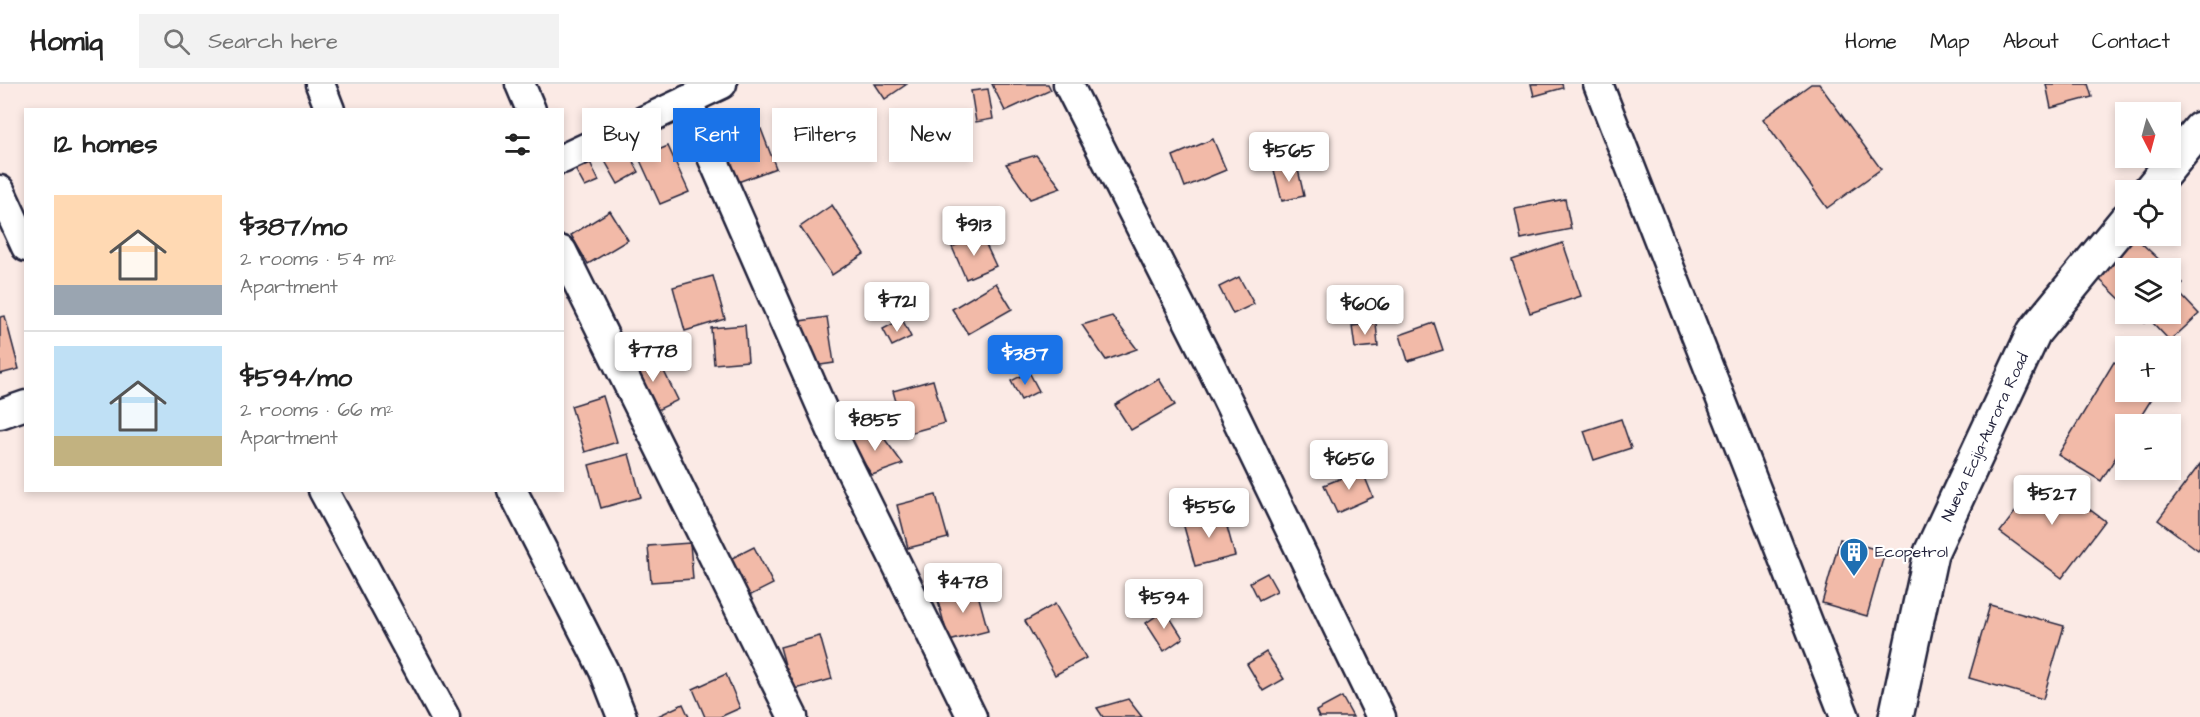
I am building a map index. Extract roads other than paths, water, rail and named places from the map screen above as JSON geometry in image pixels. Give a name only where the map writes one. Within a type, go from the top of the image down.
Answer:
[{"type":"main road","points":[[2158,180],[2200,129]]},
{"type":"main road","name":"Nueva Ecija-Aurora Road","points":[[1896,717],[1931,553],[2034,332],[2115,233]]},
{"type":"street","points":[[320,84],[329,108]]},
{"type":"street","points":[[520,84],[530,108]]},
{"type":"street","points":[[564,158],[722,84]]},
{"type":"street","points":[[1068,84],[1211,366],[1381,717]]},
{"type":"street","points":[[1598,84],[1845,717]]},
{"type":"street","points":[[687,100],[839,447],[972,717]]},
{"type":"street","points":[[0,190],[24,243]]},
{"type":"street","points":[[564,255],[793,717]]},
{"type":"street","points":[[0,414],[24,406]]},
{"type":"street","points":[[324,492],[445,717]]},
{"type":"street","points":[[513,492],[604,671],[622,717]]},
{"type":"place","name":"Ecopetrol","points":[[1854,578]]}]
